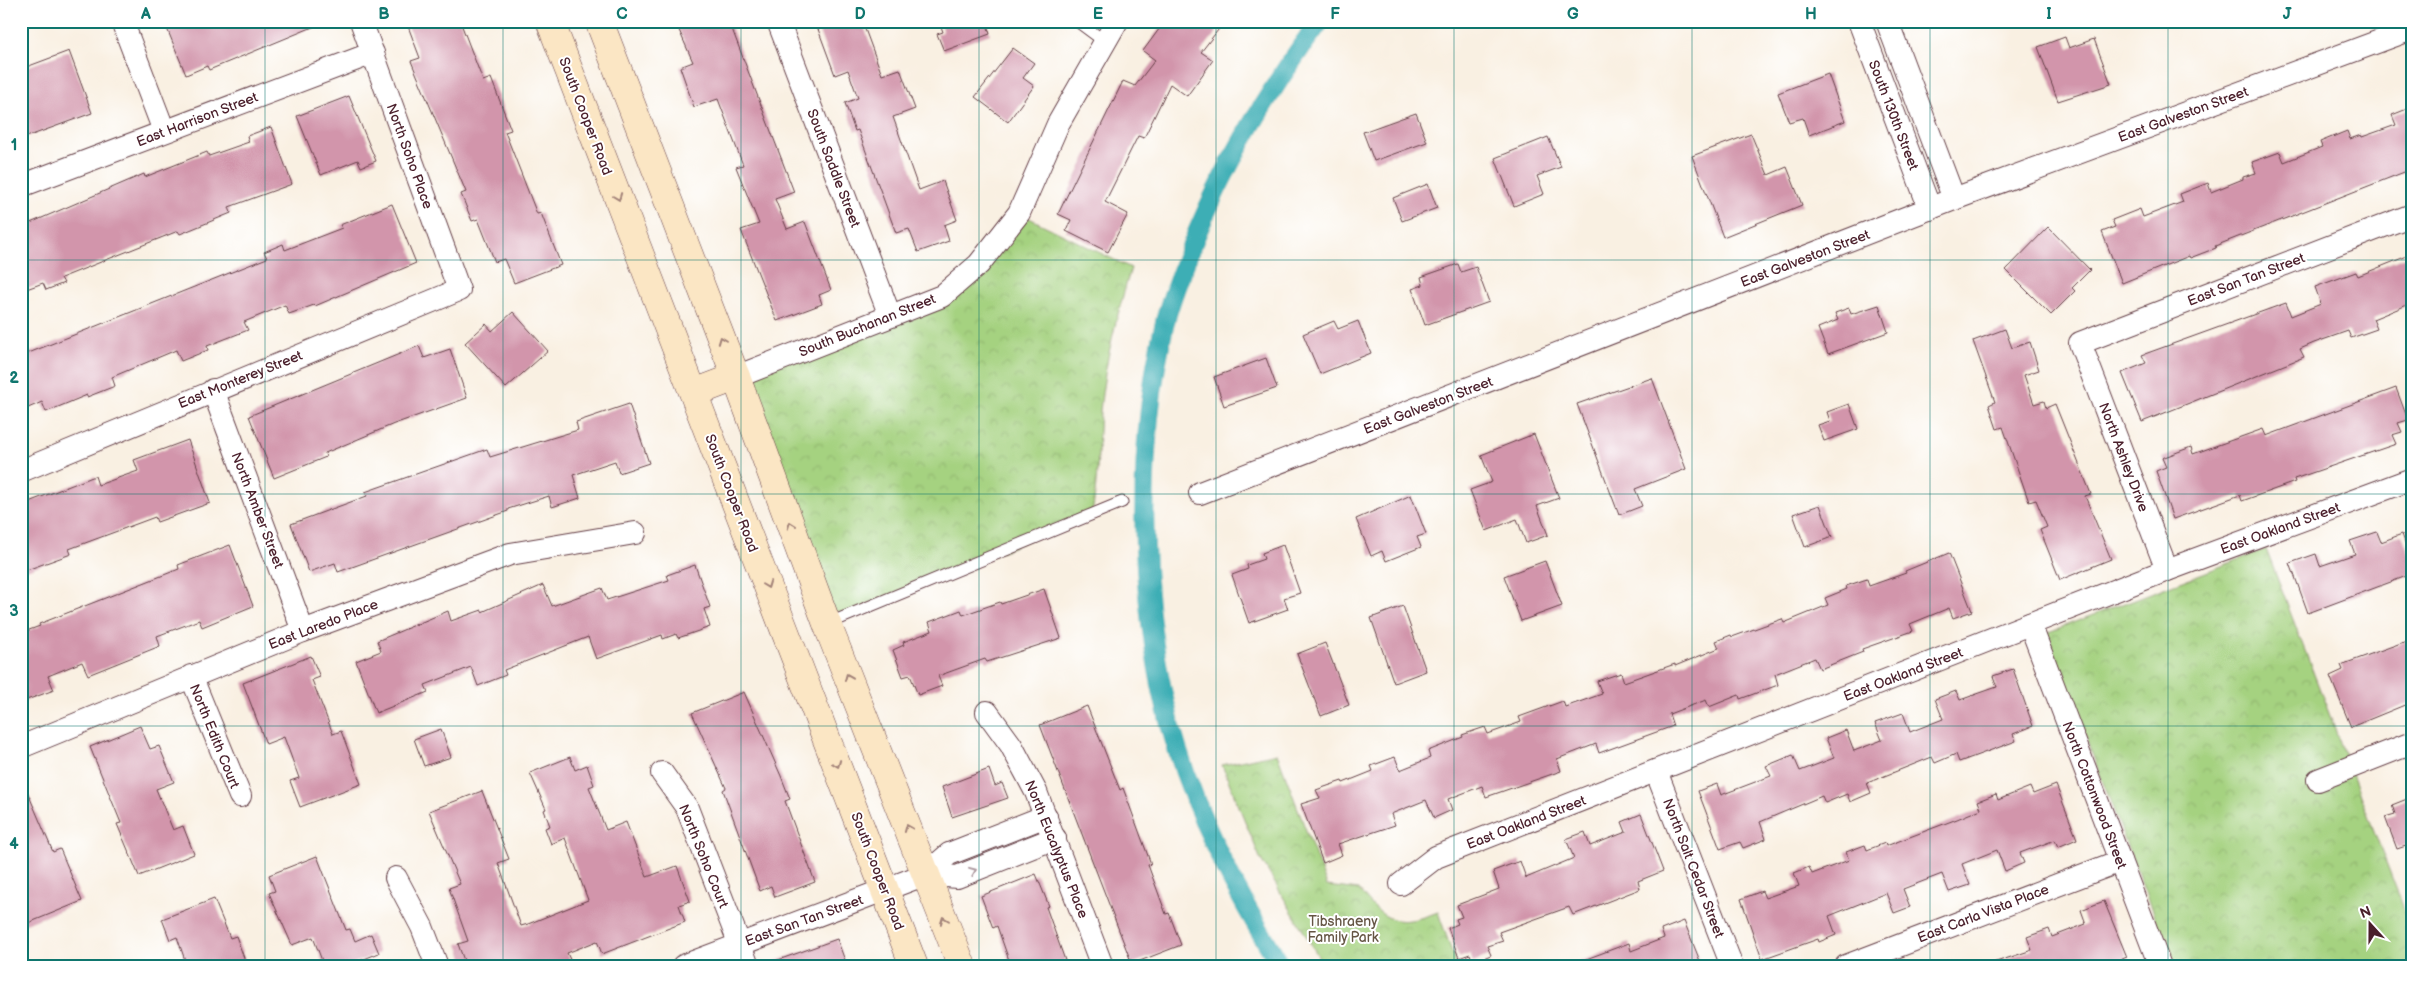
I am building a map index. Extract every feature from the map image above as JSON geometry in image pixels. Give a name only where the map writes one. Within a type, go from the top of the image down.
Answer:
[{"type":"main road","name":"South Cooper Road","points":[[550,21],[914,966]]},
{"type":"main road","points":[[599,21],[736,377],[827,624],[962,966]]},
{"type":"main road","points":[[694,392],[736,377]]},
{"type":"street","points":[[122,21],[164,131]]},
{"type":"street","name":"North Soho Place","points":[[361,21],[459,290]]},
{"type":"street","name":"South Saddle Street","points":[[778,21],[890,316]]},
{"type":"street","name":"South Buchanan Street","points":[[736,377],[942,296],[979,264],[1019,213],[1058,124],[1117,21]]},
{"type":"street","name":"South 130th Street","points":[[1859,21],[1930,209]]},
{"type":"street","points":[[1887,21],[1954,200]]},
{"type":"street","name":"East Galveston Street","points":[[1200,494],[1930,209],[2412,29]]},
{"type":"street","name":"East Harrison Street","points":[[21,186],[373,53]]},
{"type":"street","name":"East San Tan Street","points":[[2080,343],[2412,215]]},
{"type":"street","name":"East Monterey Street","points":[[21,471],[213,390],[459,290]]},
{"type":"street","name":"North Ashley Drive","points":[[2080,343],[2167,570]]},
{"type":"street","name":"North Amber Street","points":[[213,390],[303,631]]},
{"type":"street","name":"East Oakland Street","points":[[1401,884],[1436,857],[2167,570],[2412,479]]},
{"type":"street","name":"East Laredo Place","points":[[21,748],[303,631],[510,554],[635,533]]},
{"type":"street","name":"North Cottonwood Street","points":[[2030,624],[2160,966]]},
{"type":"street","name":"North Edith Court","points":[[191,676],[240,796]]},
{"type":"street","name":"North Eucalyptus Place","points":[[986,712],[1011,745],[1036,792],[1102,966]]},
{"type":"street","points":[[2318,780],[2412,743]]},
{"type":"street","name":"North Salt Cedar Street","points":[[1656,771],[1732,966]]},
{"type":"street","name":"North Soho Court","points":[[662,773],[687,808],[748,966]]},
{"type":"street","name":"East San Tan Street","points":[[683,966],[739,943],[926,874],[949,854],[1046,816]]},
{"type":"street","name":"East San Tan Street","points":[[926,874],[957,877],[1054,838]]},
{"type":"street","name":"East Carla Vista Place","points":[[1846,966],[2120,861]]},
{"type":"street","points":[[396,878],[422,927],[437,966]]},
{"type":"lane","points":[[1076,21],[1104,41]]},
{"type":"lane","points":[[827,624],[1122,502]]},
{"type":"lane","points":[[992,838],[1000,860]]},
{"type":"green space","points":[[1019,213],[1131,268],[1116,321],[1105,374],[1100,411],[1097,476],[1092,514],[827,624],[736,377],[942,296]]},
{"type":"green space","points":[[2266,549],[2412,930],[2412,966],[2173,966],[2046,633]]},
{"type":"green space","name":"Tibshraeny Family Park","points":[[1277,753],[1327,886],[1359,890],[1377,910],[1385,916],[1394,919],[1403,921],[1413,920],[1438,912],[1457,966],[1324,966],[1260,858],[1222,765]]},
{"type":"building","points":[[164,21],[325,22],[209,70],[207,66],[186,75]]},
{"type":"building","points":[[406,21],[460,21],[483,81],[491,78],[511,130],[505,132],[537,214],[541,213],[561,265],[514,283],[504,259],[495,262],[478,219],[472,221],[461,194],[466,192],[411,61],[420,58]]},
{"type":"building","points":[[675,21],[729,21],[794,192],[775,199],[787,229],[805,222],[831,290],[819,295],[822,304],[777,321],[741,230],[759,224],[736,167],[743,165],[718,99],[694,107],[680,67],[693,62]]},
{"type":"building","points":[[815,21],[862,21],[882,75],[900,69],[915,109],[893,117],[919,190],[943,181],[957,220],[944,225],[949,241],[918,252],[909,229],[896,233],[858,130],[855,131],[845,103],[858,98],[848,70],[835,75]]},
{"type":"building","points":[[939,21],[986,21],[990,34],[944,51],[937,34],[943,32]]},
{"type":"building","points":[[1165,21],[1225,21],[1201,52],[1213,60],[1187,96],[1170,84],[1144,138],[1138,136],[1105,202],[1128,214],[1108,252],[1066,231],[1071,220],[1058,214],[1123,81],[1135,86],[1155,60],[1143,51]]},
{"type":"building","points":[[2065,37],[2069,48],[2094,39],[2111,84],[2058,101],[2038,47]]},
{"type":"building","points":[[1013,48],[1034,63],[1023,78],[1034,86],[1008,122],[975,97]]},
{"type":"building","points":[[69,51],[92,113],[21,139],[21,69]]},
{"type":"building","points":[[1828,74],[1845,121],[1809,135],[1803,118],[1789,122],[1778,93]]},
{"type":"building","points":[[349,96],[376,161],[361,167],[358,160],[321,175],[297,116]]},
{"type":"building","points":[[2412,107],[2412,169],[2215,246],[2216,248],[2190,258],[2189,256],[2122,283],[2102,232],[2115,227],[2112,220],[2140,209],[2143,217],[2183,202],[2180,194],[2208,183],[2211,192],[2256,173],[2252,162],[2280,152],[2284,162],[2322,147],[2320,142],[2347,131],[2350,139],[2361,135],[2362,137],[2396,125],[2392,115]]},
{"type":"building","points":[[1416,113],[1427,142],[1374,161],[1363,132]]},
{"type":"building","points":[[271,127],[292,184],[229,207],[231,213],[180,234],[178,231],[61,278],[64,283],[46,290],[43,283],[21,291],[21,227],[144,174],[145,177],[207,152],[209,156],[249,142],[247,136]]},
{"type":"building","points":[[1751,134],[1768,175],[1787,167],[1802,205],[1723,237],[1692,156]]},
{"type":"building","points":[[1548,137],[1561,167],[1537,176],[1544,194],[1514,206],[1495,158]]},
{"type":"building","points":[[1428,184],[1437,208],[1402,221],[1393,198]]},
{"type":"building","points":[[392,204],[416,263],[315,306],[289,314],[285,305],[244,322],[248,330],[207,346],[208,350],[181,361],[176,350],[112,377],[115,386],[87,397],[87,395],[46,412],[42,402],[21,411],[21,356],[267,258],[264,252],[283,244],[285,250],[342,228],[340,225]]},
{"type":"building","points":[[2048,227],[2090,270],[2072,288],[2075,291],[2051,315],[2006,270]]},
{"type":"building","points":[[2412,254],[2412,303],[2373,319],[2377,329],[2351,338],[2348,331],[2314,343],[2300,349],[2304,357],[2142,422],[2122,373],[2146,363],[2142,355],[2286,303],[2291,316],[2321,304],[2315,287],[2356,272],[2358,276]]},
{"type":"building","points":[[1458,264],[1461,272],[1476,267],[1489,302],[1425,325],[1412,289],[1423,285],[1421,277]]},
{"type":"building","points":[[1879,305],[1888,332],[1828,354],[1818,328],[1838,320],[1835,313],[1849,308],[1851,314]]},
{"type":"building","points":[[513,312],[548,351],[506,388],[465,343],[486,324],[492,331]]},
{"type":"building","points":[[1334,321],[1338,329],[1358,321],[1371,353],[1320,374],[1303,334]]},
{"type":"building","points":[[2005,329],[2012,348],[2030,342],[2039,370],[2024,375],[2034,404],[2044,401],[2046,408],[2055,404],[2091,494],[2085,496],[2111,559],[2060,580],[2040,530],[2047,527],[2036,500],[2029,502],[2003,427],[1997,429],[1989,405],[1995,402],[1973,341]]},
{"type":"building","points":[[419,346],[424,358],[450,349],[467,398],[394,424],[325,453],[326,457],[274,478],[249,416]]},
{"type":"building","points":[[1266,358],[1277,388],[1224,406],[1214,377]]},
{"type":"building","points":[[1652,378],[1686,469],[1635,489],[1642,506],[1619,515],[1577,404]]},
{"type":"building","points":[[2396,388],[2408,420],[2398,423],[2402,432],[2392,435],[2396,444],[2294,479],[2295,482],[2242,501],[2240,495],[2173,519],[2156,471],[2166,467],[2162,458],[2191,447],[2193,454],[2263,429],[2266,436]]},
{"type":"building","points":[[629,404],[649,463],[619,473],[615,461],[573,475],[580,498],[552,507],[549,496],[508,509],[508,511],[338,572],[335,563],[309,572],[291,524],[367,496],[365,492],[487,449],[490,457],[578,430],[576,422]]},
{"type":"building","points":[[1849,404],[1858,429],[1824,441],[1818,425],[1830,421],[1827,412]]},
{"type":"building","points":[[1534,434],[1559,498],[1537,506],[1548,535],[1526,543],[1517,519],[1486,531],[1470,490],[1492,482],[1481,455]]},
{"type":"building","points":[[188,440],[210,503],[157,522],[155,517],[69,549],[71,554],[21,572],[21,505],[95,476],[98,485],[138,471],[134,460]]},
{"type":"building","points":[[1411,495],[1426,534],[1417,537],[1421,547],[1386,561],[1382,551],[1371,556],[1356,519]]},
{"type":"building","points":[[1820,505],[1832,537],[1805,547],[1793,514]]},
{"type":"building","points":[[2377,532],[2381,542],[2402,534],[2412,562],[2412,574],[2308,613],[2290,563],[2316,554],[2320,566],[2355,554],[2350,541]]},
{"type":"building","points":[[230,545],[253,606],[202,627],[199,620],[157,636],[160,646],[88,675],[82,662],[48,676],[54,690],[21,702],[21,633],[40,626],[39,624],[179,569],[178,565]]},
{"type":"building","points":[[1283,545],[1300,593],[1284,598],[1288,609],[1249,623],[1232,575],[1248,569],[1247,565],[1264,559],[1262,553]]},
{"type":"building","points":[[1949,553],[1972,611],[1953,618],[1949,608],[1910,624],[1913,631],[1862,649],[1863,652],[1820,669],[1815,658],[1775,674],[1778,685],[1740,699],[1739,695],[1709,707],[1706,700],[1669,714],[1673,726],[1599,753],[1596,744],[1557,759],[1561,771],[1486,797],[1482,786],[1448,799],[1452,810],[1434,818],[1426,800],[1391,814],[1395,825],[1338,844],[1342,855],[1323,863],[1301,804],[1320,798],[1316,790],[1342,781],[1343,783],[1373,771],[1371,766],[1395,757],[1400,770],[1430,758],[1428,751],[1463,737],[1462,735],[1485,727],[1488,734],[1521,722],[1519,717],[1563,701],[1565,707],[1602,694],[1597,681],[1621,673],[1624,682],[1675,664],[1675,666],[1719,648],[1716,641],[1731,635],[1732,637],[1782,619],[1784,623],[1828,605],[1825,598],[1847,589],[1846,586],[1867,579],[1869,586],[1906,573],[1905,571]]},
{"type":"building","points":[[1545,561],[1562,606],[1521,621],[1504,576]]},
{"type":"building","points":[[695,565],[710,607],[704,609],[710,627],[678,638],[676,634],[663,639],[662,635],[596,659],[588,637],[504,670],[506,675],[478,686],[471,667],[425,685],[428,692],[376,713],[356,661],[381,651],[377,641],[448,611],[451,621],[482,610],[482,612],[543,585],[552,606],[602,588],[607,600],[669,580],[667,575]]},
{"type":"building","points":[[1044,589],[1061,638],[987,662],[985,659],[938,676],[942,686],[918,695],[910,675],[903,677],[893,650],[904,645],[903,642],[932,631],[929,622],[961,610],[963,615]]},
{"type":"building","points":[[1403,606],[1426,671],[1394,683],[1371,618]]},
{"type":"building","points":[[2412,639],[2412,702],[2351,727],[2330,676],[2343,670],[2341,665]]},
{"type":"building","points":[[1325,643],[1349,705],[1321,716],[1297,654]]},
{"type":"building","points":[[311,656],[320,677],[312,680],[333,734],[341,731],[361,784],[300,807],[290,781],[299,778],[284,737],[266,744],[243,683]]},
{"type":"building","points":[[2013,669],[2033,726],[2013,734],[2016,741],[1959,762],[1956,754],[1935,763],[1932,757],[1867,783],[1871,793],[1850,802],[1847,794],[1825,803],[1822,796],[1760,822],[1766,839],[1743,848],[1740,842],[1720,849],[1698,791],[1717,784],[1721,795],[1771,776],[1766,766],[1793,755],[1800,771],[1834,758],[1826,738],[1846,730],[1854,751],[1882,740],[1875,723],[1903,713],[1910,732],[1943,719],[1935,699],[1956,691],[1960,700],[1997,687],[1993,676]]},
{"type":"building","points":[[744,692],[790,799],[785,801],[815,882],[775,897],[771,886],[760,891],[723,790],[726,788],[692,713]]},
{"type":"building","points":[[1087,706],[1120,790],[1123,788],[1151,864],[1148,865],[1166,914],[1169,913],[1181,945],[1132,964],[1040,725]]},
{"type":"building","points":[[140,726],[150,749],[159,746],[174,782],[156,789],[173,830],[183,826],[194,854],[139,876],[117,824],[121,823],[90,747]]},
{"type":"building","points":[[441,729],[451,757],[424,766],[414,739]]},
{"type":"building","points":[[570,757],[575,770],[587,765],[594,785],[589,787],[606,830],[626,822],[647,877],[677,866],[690,901],[679,905],[685,922],[602,954],[597,941],[567,953],[573,966],[466,966],[458,944],[468,941],[449,888],[460,884],[429,811],[482,791],[509,859],[498,863],[521,926],[528,924],[588,900],[565,838],[551,844],[545,828],[550,826],[544,810],[546,809],[530,773]]},
{"type":"building","points":[[989,769],[995,786],[1002,783],[1008,798],[952,817],[942,787]]},
{"type":"building","points":[[21,777],[53,852],[60,849],[82,901],[21,926]]},
{"type":"building","points":[[2056,785],[2077,839],[2058,847],[2055,840],[2020,853],[2024,863],[2005,871],[1997,850],[1962,864],[1970,885],[1949,892],[1942,874],[1903,889],[1910,907],[1894,913],[1886,893],[1829,916],[1836,935],[1819,942],[1818,939],[1762,959],[1741,899],[1762,891],[1765,898],[1799,886],[1794,873],[1809,867],[1812,874],[1849,860],[1846,852],[1865,845],[1867,850],[1885,843],[1886,846],[1957,819],[1981,809],[1978,801],[1996,794],[1998,800],[2030,787],[2033,794]]},
{"type":"building","points":[[2412,797],[2412,844],[2397,849],[2385,817],[2395,814],[2392,805]]},
{"type":"building","points":[[1641,814],[1663,871],[1638,881],[1640,889],[1573,915],[1569,907],[1499,932],[1503,941],[1487,946],[1491,955],[1473,962],[1470,954],[1459,958],[1448,928],[1458,924],[1456,919],[1462,917],[1457,905],[1499,889],[1493,871],[1520,861],[1526,878],[1574,858],[1566,839],[1585,832],[1590,846],[1626,832],[1622,822]]},
{"type":"building","points":[[317,856],[346,930],[350,929],[355,941],[371,934],[379,953],[347,966],[324,966],[313,937],[292,945],[269,893],[275,891],[269,875]]},
{"type":"building","points":[[1036,874],[1049,906],[1046,907],[1067,966],[1011,966],[997,926],[993,928],[981,896]]},
{"type":"building","points":[[214,899],[230,938],[236,936],[247,966],[187,966],[177,937],[170,940],[162,919]]},
{"type":"building","points":[[2104,901],[2127,957],[2106,966],[1993,966],[1993,963],[2032,950],[2027,937],[2049,929],[2052,937],[2086,924],[2081,910]]},
{"type":"building","points":[[1684,921],[1702,966],[1573,966],[1573,964],[1629,943],[1631,951],[1664,938],[1661,930]]},
{"type":"building","points":[[837,939],[847,966],[767,966],[767,964]]},
{"type":"waterway","points":[[1281,966],[1246,907],[1215,846],[1188,782],[1177,749],[1158,669],[1151,621],[1146,570],[1145,468],[1149,418],[1167,314],[1188,255],[1215,193],[1246,134],[1281,76],[1320,21]]}]
